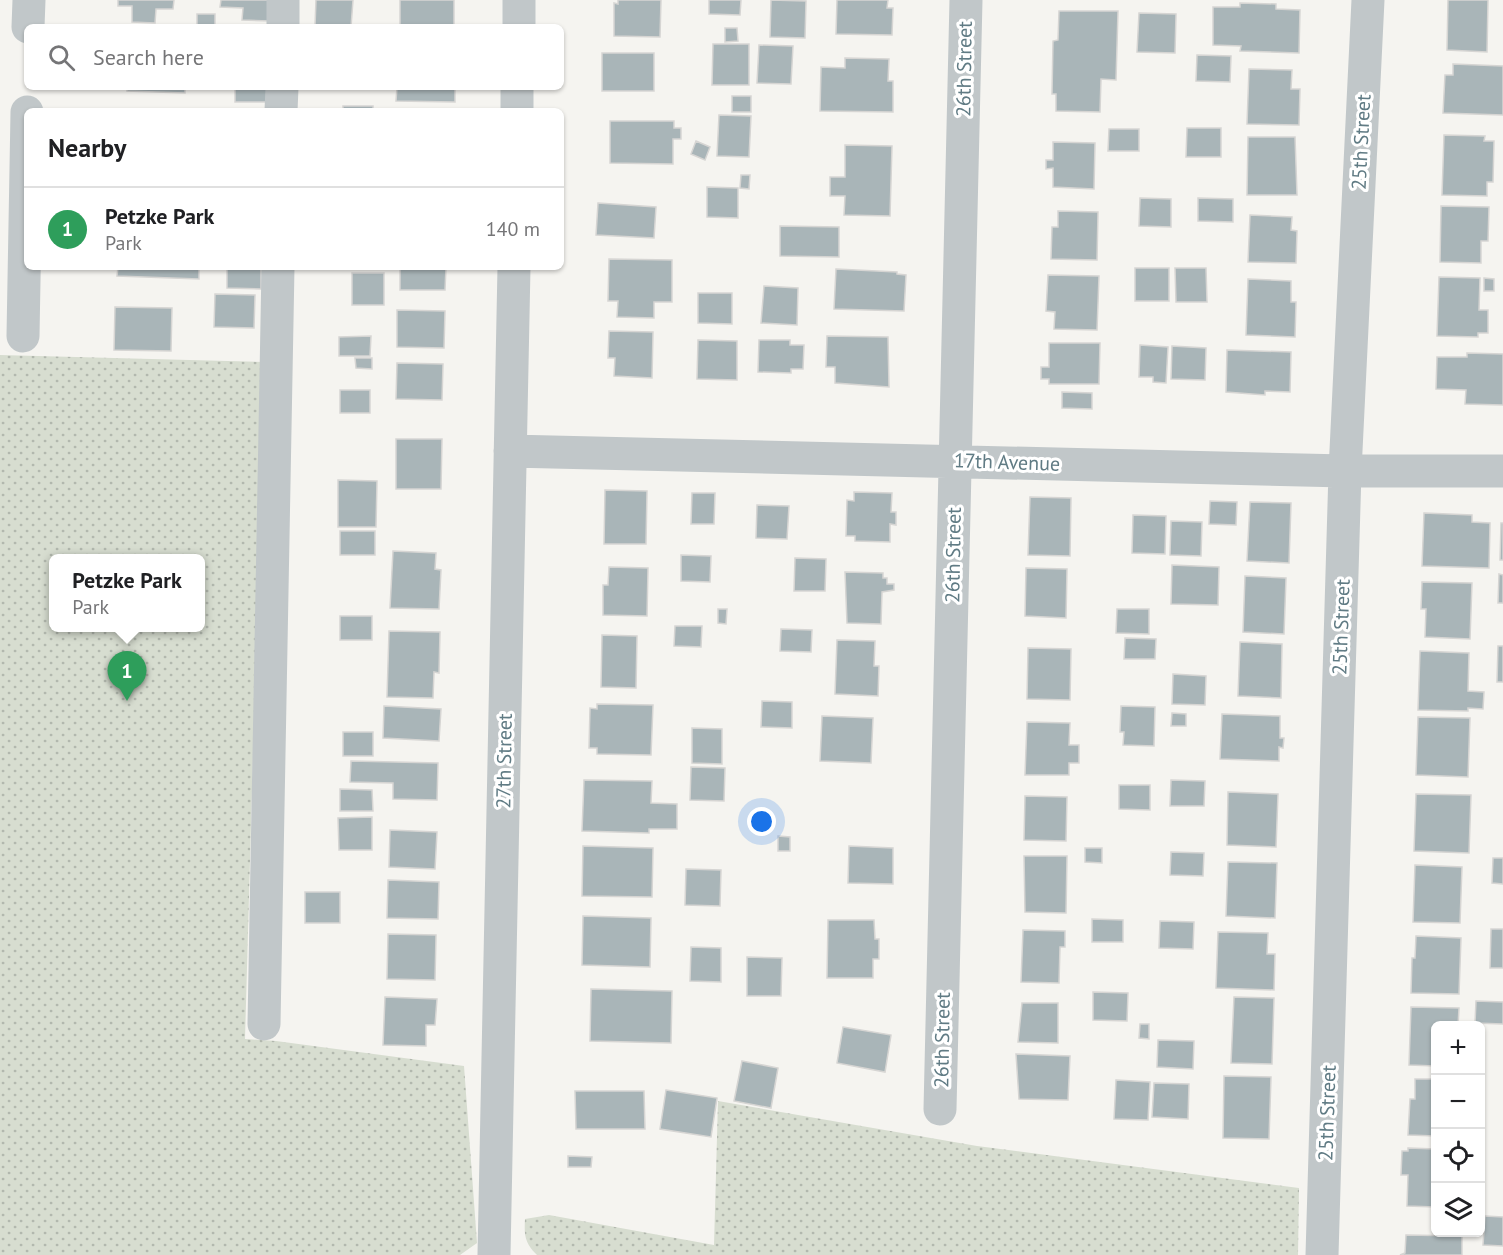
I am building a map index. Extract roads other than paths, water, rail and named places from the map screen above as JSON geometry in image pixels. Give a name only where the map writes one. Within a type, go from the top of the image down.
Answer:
[{"type":"street","points":[[28,24],[29,0]]},
{"type":"street","points":[[283,24],[284,0]]},
{"type":"street","points":[[519,0],[519,24]]},
{"type":"street","name":"26th Street","points":[[940,1109],[966,0]]},
{"type":"street","name":"25th Street","points":[[1323,1255],[1345,471],[1368,0]]},
{"type":"street","points":[[27,90],[27,108]]},
{"type":"street","points":[[281,108],[282,90]]},
{"type":"street","points":[[517,90],[517,108]]},
{"type":"street","points":[[23,336],[24,270]]},
{"type":"street","points":[[264,1024],[278,270]]},
{"type":"street","name":"27th Street","points":[[494,1255],[514,270]]},
{"type":"street","name":"17th Avenue","points":[[510,452],[955,460],[1345,471],[1503,471]]},
{"type":"place","name":"Petzke Park","points":[[127,701]]}]
